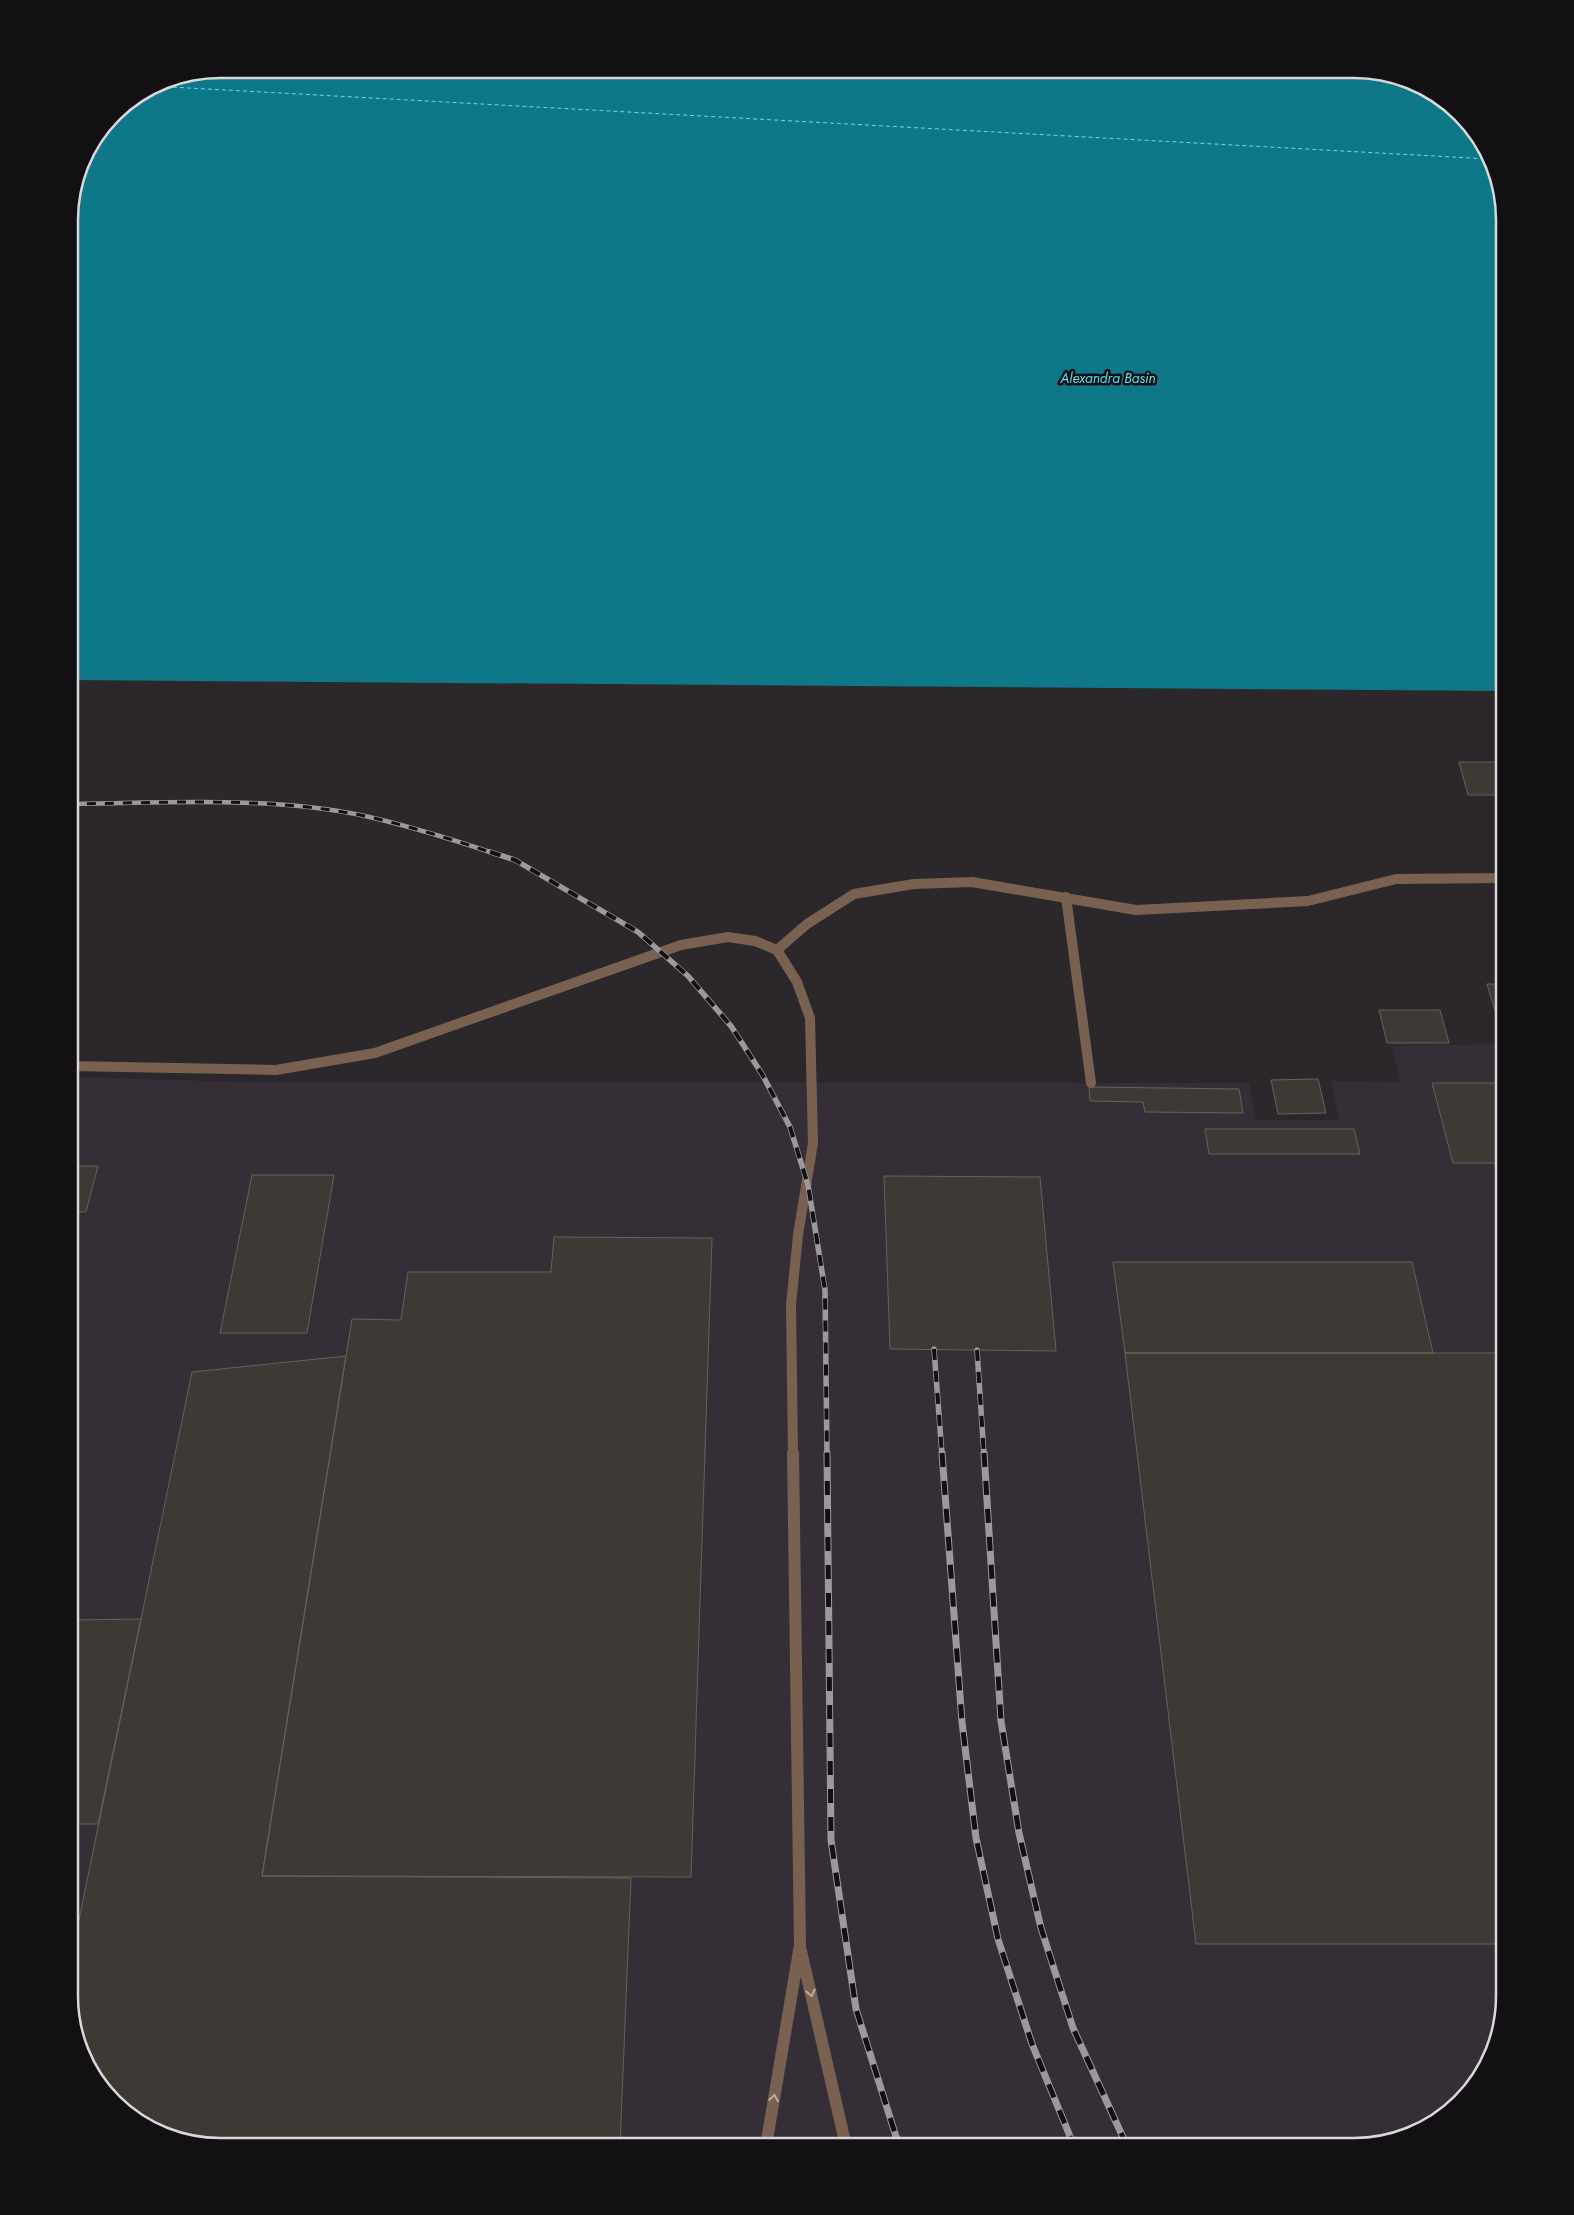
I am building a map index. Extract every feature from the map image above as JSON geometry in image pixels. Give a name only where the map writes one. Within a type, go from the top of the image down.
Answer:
[{"type":"lane","points":[[777,950],[808,924],[854,894],[914,884],[972,882],[1136,910],[1308,901],[1396,879],[1496,878]]},
{"type":"lane","points":[[1066,898],[1091,1083]]},
{"type":"lane","points":[[78,1066],[276,1070],[375,1053],[681,945],[728,937],[756,941],[777,950],[797,982],[810,1018],[813,1143],[798,1235],[791,1304],[800,1945],[767,2137]]},
{"type":"lane","points":[[800,1945],[844,2138]]},
{"type":"shaded area","points":[[1487,984],[1496,984],[1496,1014]]},
{"type":"shaded area","points":[[1496,1044],[1496,1996],[1492,2032],[1486,2050],[1467,2082],[1441,2108],[1409,2127],[1391,2133],[1355,2138],[210,2137],[192,2135],[157,2123],[141,2114],[126,2102],[107,2082],[88,2050],[82,2032],[78,1996],[78,1077],[245,1082],[1249,1083],[1256,1120],[1339,1120],[1331,1081],[1401,1082],[1391,1046]]},
{"type":"water","name":"Alexandra Basin","points":[[1364,78],[1400,85],[1433,101],[1455,119],[1467,133],[1486,165],[1495,201],[1496,691],[78,680],[78,210],[82,183],[88,165],[107,133],[119,119],[141,101],[174,85],[201,79]]},
{"type":"building","points":[[1459,762],[1496,762],[1496,795],[1468,795]]},
{"type":"building","points":[[1487,984],[1496,984],[1496,1014]]},
{"type":"building","points":[[1379,1010],[1440,1010],[1449,1043],[1387,1043]]},
{"type":"building","points":[[1318,1079],[1326,1113],[1278,1114],[1271,1080]]},
{"type":"building","points":[[1432,1083],[1496,1083],[1496,1163],[1453,1163]]},
{"type":"building","points":[[1089,1087],[1239,1089],[1243,1113],[1145,1112],[1143,1102],[1090,1101]]},
{"type":"building","points":[[1205,1129],[1354,1129],[1360,1154],[1209,1154]]},
{"type":"building","points":[[78,1166],[98,1166],[86,1212],[78,1212]]},
{"type":"building","points":[[252,1175],[334,1175],[307,1333],[220,1333]]},
{"type":"building","points":[[884,1176],[1040,1177],[1056,1351],[890,1349]]},
{"type":"building","points":[[554,1237],[712,1238],[691,1877],[262,1876],[352,1319],[401,1320],[408,1272],[551,1272]]},
{"type":"building","points":[[1113,1262],[1412,1262],[1433,1353],[1125,1353]]},
{"type":"building","points":[[1125,1353],[1496,1353],[1496,1944],[1196,1944]]},
{"type":"building","points":[[346,1356],[262,1876],[631,1878],[620,2137],[210,2137],[192,2135],[157,2123],[141,2114],[113,2089],[97,2067],[88,2050],[79,2014],[78,1924],[192,1372]]},
{"type":"building","points":[[141,1619],[98,1824],[78,1824],[78,1620]]},
{"type":"ferry route","points":[[169,87],[1483,159]]},
{"type":"railway","points":[[78,804],[218,802],[255,803],[329,810],[398,824],[493,853]]},
{"type":"railway","points":[[490,852],[515,860],[638,932],[688,976],[731,1026],[762,1074],[790,1127],[808,1185],[825,1290],[827,1455]]},
{"type":"railway","points":[[934,1349],[942,1455]]},
{"type":"railway","points":[[977,1350],[984,1455]]},
{"type":"railway","points":[[827,1453],[831,1840],[856,2009],[896,2138]]},
{"type":"railway","points":[[942,1453],[962,1722],[976,1838],[998,1939],[1032,2044],[1071,2138]]},
{"type":"railway","points":[[984,1453],[1001,1721],[1019,1833],[1041,1928],[1073,2028],[1123,2138]]}]
